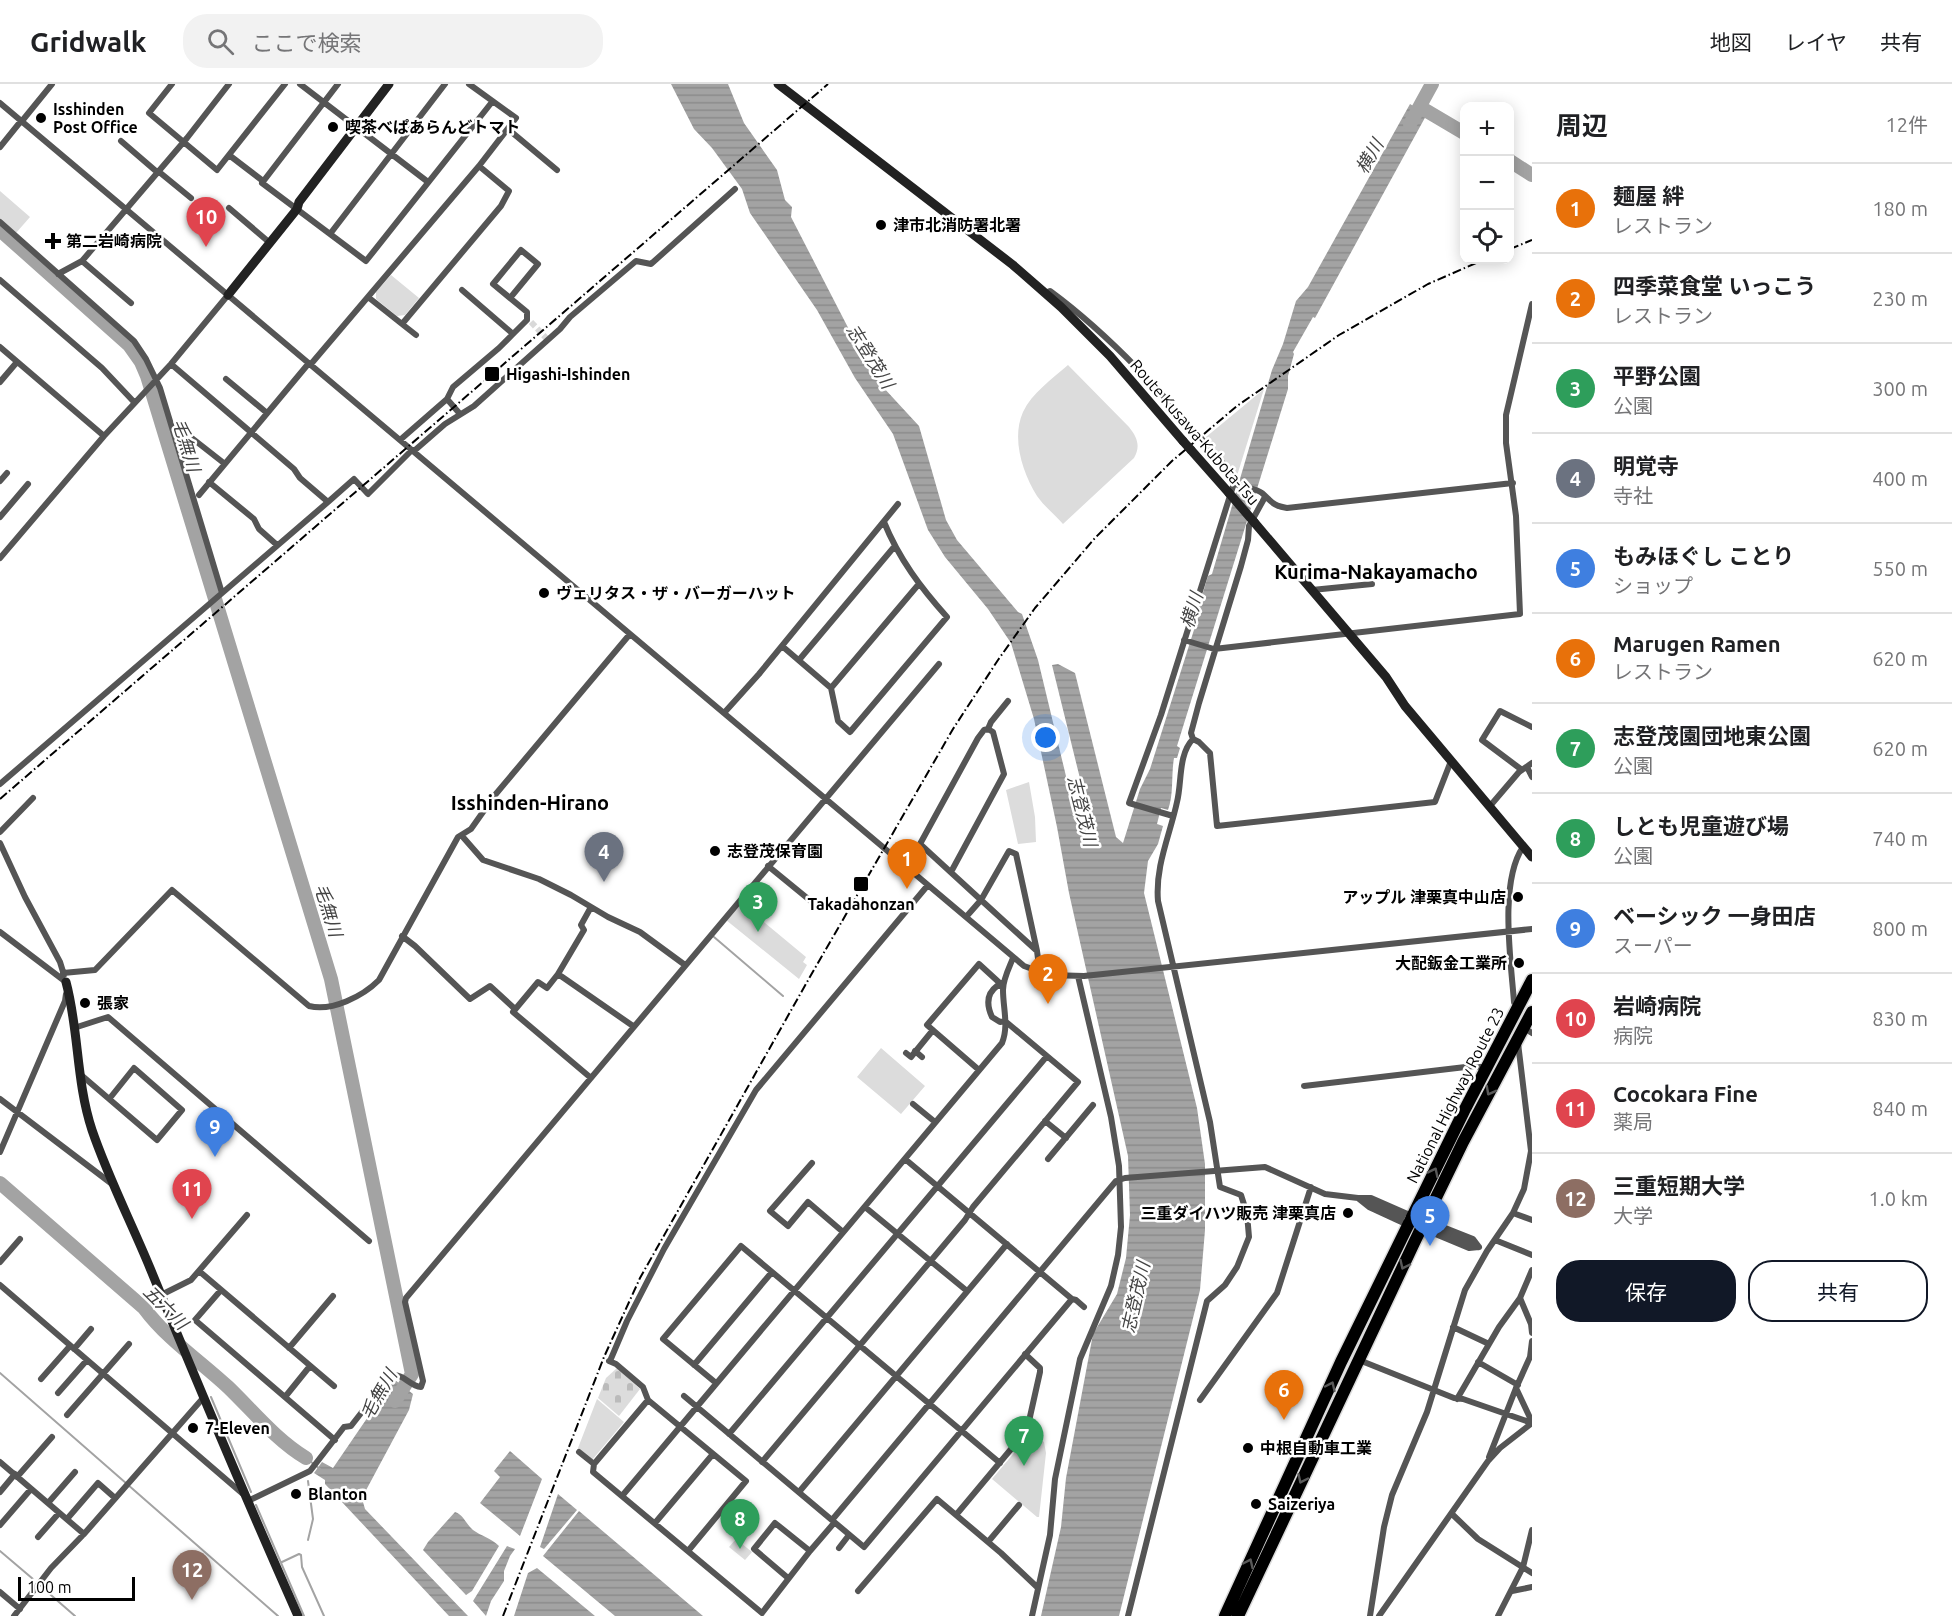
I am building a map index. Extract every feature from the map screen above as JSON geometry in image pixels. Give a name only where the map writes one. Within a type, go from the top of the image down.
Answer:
[{"type":"highway","name":"National Highway Route 23","points":[[1225,1616],[1408,1219],[1532,980]]},
{"type":"highway","name":"National Highway Route 23","points":[[1238,1616],[1359,1360],[1524,1033],[1532,1012]]},
{"type":"main road","points":[[228,295],[297,209],[299,202],[389,84]]},
{"type":"main road","name":"Route Kusawa-Kubota-Tsu","points":[[778,84],[1013,265],[1110,356],[1386,677],[1405,706],[1532,857]]},
{"type":"main road","points":[[65,977],[89,1119],[112,1184],[131,1221],[174,1328],[298,1616]]},
{"type":"street","points":[[0,147],[52,84]]},
{"type":"street","points":[[172,84],[149,113],[218,170],[285,84]]},
{"type":"street","points":[[58,274],[82,261],[229,84]]},
{"type":"street","points":[[300,84],[428,182]]},
{"type":"street","points":[[263,181],[338,84]]},
{"type":"street","points":[[330,234],[445,84]]},
{"type":"street","points":[[199,495],[479,166],[516,118],[469,84]]},
{"type":"street","points":[[229,155],[263,181],[262,183],[366,261],[492,102]]},
{"type":"street","points":[[0,103],[1024,966],[1061,976],[1081,976],[1532,929]]},
{"type":"street","points":[[508,129],[557,170]]},
{"type":"street","points":[[120,141],[190,198]]},
{"type":"street","points":[[402,324],[501,206],[509,191],[479,166]]},
{"type":"street","points":[[0,784],[354,479],[368,494],[413,451],[460,414],[474,406],[560,329],[570,317],[636,261],[651,264],[735,189]]},
{"type":"street","points":[[229,208],[270,243]]},
{"type":"street","points":[[0,222],[134,341],[146,359],[160,388],[222,593]]},
{"type":"street","points":[[400,440],[447,399],[453,387],[529,321],[527,312],[510,298],[493,284],[521,250],[538,264],[510,298]]},
{"type":"street","points":[[82,261],[131,303]]},
{"type":"street","points":[[0,280],[102,368],[134,402]]},
{"type":"street","points":[[462,290],[513,334]]},
{"type":"street","points":[[1045,293],[1050,291],[1069,304],[1156,386],[1227,468],[1235,483],[1263,495],[1277,506],[1287,508],[1513,483]]},
{"type":"street","points":[[0,558],[104,436],[171,364],[228,295]]},
{"type":"street","points":[[368,297],[416,335]]},
{"type":"street","points":[[1184,640],[1214,649],[1520,614],[1513,483],[1506,443],[1506,415],[1532,304]]},
{"type":"street","points":[[0,347],[104,436]]},
{"type":"street","points":[[0,382],[17,362]]},
{"type":"street","points":[[171,364],[294,469],[300,478],[328,502]]},
{"type":"street","points":[[225,379],[267,413]]},
{"type":"street","points":[[447,399],[460,414]]},
{"type":"street","points":[[188,435],[225,464]]},
{"type":"street","points":[[0,481],[7,473]]},
{"type":"street","points":[[209,482],[254,519],[258,529],[277,545]]},
{"type":"street","points":[[1173,816],[1129,803],[1161,715],[1235,483]]},
{"type":"street","points":[[0,517],[28,484]]},
{"type":"street","points":[[1193,739],[1191,733],[1196,713],[1241,566],[1249,526],[1263,495]]},
{"type":"street","points":[[724,713],[898,504]]},
{"type":"street","points":[[782,646],[831,688],[834,692],[838,722],[850,732],[947,617],[918,585],[894,547],[884,522]]},
{"type":"street","points":[[799,660],[894,547]]},
{"type":"street","points":[[1312,590],[1372,584]]},
{"type":"street","points":[[831,688],[918,585]]},
{"type":"street","points":[[0,933],[65,977],[95,970],[172,890],[304,1004],[323,1007],[356,998],[379,980],[458,837],[471,830],[495,795],[630,634]]},
{"type":"street","points":[[0,1285],[248,1499],[310,1471],[344,1427],[351,1426],[386,1379],[395,1374],[421,1387],[423,1381],[406,1298],[939,664]]},
{"type":"street","points":[[1008,701],[988,729],[984,730],[978,738],[920,844],[1036,951]]},
{"type":"street","points":[[1532,727],[1500,711],[1482,740],[1527,767],[1532,777]]},
{"type":"street","points":[[951,872],[1004,774],[993,732],[988,729]]},
{"type":"street","points":[[1193,739],[1199,741],[1210,753],[1218,826],[1435,802],[1451,760]]},
{"type":"street","points":[[1128,1616],[1207,1301],[1225,1285],[1237,1267],[1249,1237],[1247,1214],[1241,1195],[1220,1187],[1210,1122],[1158,901],[1157,885],[1178,801],[1183,761],[1189,743],[1193,739]]},
{"type":"street","points":[[1490,806],[1527,767]]},
{"type":"street","points":[[0,832],[33,798]]},
{"type":"street","points":[[462,836],[483,860],[539,879],[640,932],[685,965]]},
{"type":"street","points":[[0,843],[25,897],[60,962],[65,977]]},
{"type":"street","points":[[1514,1002],[1508,931],[1511,877],[1515,858],[1523,848]]},
{"type":"street","points":[[966,917],[981,900],[1009,851],[1016,854],[1041,972]]},
{"type":"street","points":[[768,866],[812,902]]},
{"type":"street","points":[[688,1551],[746,1481],[648,1400],[643,1386],[610,1361],[627,1321],[664,1249],[756,1090],[928,885]]},
{"type":"street","points":[[591,907],[581,925],[584,930],[558,974],[547,988],[538,982],[513,1012],[591,1078]]},
{"type":"street","points":[[402,936],[470,999],[490,986],[516,1009]]},
{"type":"street","points":[[622,1496],[1002,1043],[1005,1035],[1004,986],[1013,958]]},
{"type":"street","points":[[979,1070],[927,1025],[979,964],[1004,986]]},
{"type":"street","points":[[558,974],[633,1026]]},
{"type":"street","points":[[1032,1616],[1050,1535],[1054,1479],[1080,1359],[1114,1273],[1121,1227],[1122,1178],[1081,976]]},
{"type":"street","points":[[762,1461],[1078,1082],[1005,1021],[995,1021],[988,1005],[988,999],[994,988],[1004,986]]},
{"type":"street","points":[[0,1152],[68,1001]]},
{"type":"street","points":[[74,1028],[108,1017],[369,1241]]},
{"type":"street","points":[[906,1053],[911,1057],[933,1030]]},
{"type":"street","points":[[1371,1616],[1380,1548],[1392,1495],[1427,1412],[1452,1327],[1468,1283],[1513,1213],[1530,1173],[1531,1150],[1524,1033]]},
{"type":"street","points":[[915,1051],[922,1057]]},
{"type":"street","points":[[729,1434],[1047,1056]]},
{"type":"street","points":[[1304,1086],[1474,1066],[1487,1068]]},
{"type":"street","points":[[80,1073],[157,1140],[182,1110],[134,1068],[110,1098]]},
{"type":"street","points":[[0,1099],[112,1184]]},
{"type":"street","points":[[913,1104],[935,1122]]},
{"type":"street","points":[[1048,1159],[1094,1105]]},
{"type":"street","points":[[1046,1121],[1066,1138]]},
{"type":"street","points":[[905,1159],[1084,1307]]},
{"type":"street","points":[[812,1163],[770,1211],[788,1226],[808,1202],[843,1232]]},
{"type":"street","points":[[648,1400],[594,1464],[593,1472],[762,1613],[833,1521],[1116,1181],[1122,1178],[1265,1167],[1325,1194],[1358,1198],[1369,1206],[1408,1219]]},
{"type":"street","points":[[1200,1400],[1277,1293],[1311,1187]]},
{"type":"street","points":[[864,1207],[968,1291]]},
{"type":"street","points":[[1513,1213],[1532,1220]]},
{"type":"street","points":[[161,1295],[191,1280],[247,1215]]},
{"type":"street","points":[[1426,1225],[1473,1239],[1479,1247]]},
{"type":"street","points":[[1426,1225],[1487,1251]]},
{"type":"street","points":[[0,1262],[20,1239]]},
{"type":"street","points":[[1495,1240],[1532,1256]]},
{"type":"street","points":[[799,1492],[1007,1245]]},
{"type":"street","points":[[716,1383],[663,1339],[741,1246],[1000,1463]]},
{"type":"street","points":[[1457,1399],[1489,1344],[1520,1298],[1532,1270]]},
{"type":"street","points":[[199,1271],[334,1386]]},
{"type":"street","points":[[694,1365],[772,1272]]},
{"type":"street","points":[[220,1290],[195,1320],[335,1440]]},
{"type":"street","points":[[289,1348],[333,1296]]},
{"type":"street","points":[[1520,1298],[1532,1324],[1532,1333]]},
{"type":"street","points":[[684,1396],[864,1547],[1072,1299]]},
{"type":"street","points":[[1452,1327],[1489,1344]]},
{"type":"street","points":[[41,1379],[92,1329]]},
{"type":"street","points":[[1488,1461],[1517,1386],[1531,1358],[1532,1341]]},
{"type":"street","points":[[67,1415],[129,1344]]},
{"type":"street","points":[[956,1515],[1027,1430],[1040,1368],[1025,1354]]},
{"type":"street","points":[[58,1393],[87,1360]]},
{"type":"street","points":[[1359,1360],[1432,1390],[1532,1423]]},
{"type":"street","points":[[1478,1362],[1517,1386],[1532,1423]]},
{"type":"street","points":[[285,1396],[310,1366]]},
{"type":"street","points":[[14,1616],[51,1568],[84,1534],[204,1397]]},
{"type":"street","points":[[1379,1616],[1488,1461],[1500,1448],[1532,1423]]},
{"type":"street","points":[[0,1492],[52,1437]]},
{"type":"street","points":[[579,1452],[594,1464]]},
{"type":"street","points":[[655,1523],[713,1454]]},
{"type":"street","points":[[0,1462],[84,1534]]},
{"type":"street","points":[[48,1503],[75,1472]]},
{"type":"street","points":[[67,1520],[98,1483],[115,1498]]},
{"type":"street","points":[[0,1525],[32,1489]]},
{"type":"street","points":[[858,1591],[937,1499],[1037,1587]]},
{"type":"street","points":[[988,1542],[1019,1505]]},
{"type":"street","points":[[38,1537],[59,1513]]},
{"type":"street","points":[[1452,1514],[1478,1539],[1532,1573]]},
{"type":"street","points":[[788,1578],[754,1549],[776,1523],[810,1551]]},
{"type":"street","points":[[1501,1614],[1523,1567],[1532,1530]]},
{"type":"street","points":[[839,1548],[849,1535]]},
{"type":"street","points":[[1512,1591],[1532,1587]]},
{"type":"street","points":[[0,1592],[20,1609]]},
{"type":"green space","points":[[0,191],[30,217],[16,233],[0,219]]},
{"type":"green space","points":[[391,275],[419,298],[405,315],[397,316],[376,299],[376,292]]},
{"type":"green space","points":[[1068,365],[1129,427],[1138,446],[1134,458],[1063,524],[1040,500],[1032,487],[1020,456],[1018,433],[1027,405]]},
{"type":"green space","points":[[1264,389],[1236,479],[1206,437]]},
{"type":"green space","points":[[1029,782],[1035,817],[1036,842],[1018,844],[1006,790]]},
{"type":"green space","points":[[741,903],[806,957],[803,962],[807,965],[799,979],[726,920]]},
{"type":"green space","points":[[881,1048],[925,1086],[901,1114],[857,1077]]},
{"type":"green space","points":[[617,1368],[640,1389],[619,1416],[598,1398],[606,1378]]},
{"type":"green space","points":[[597,1399],[624,1422],[592,1460],[578,1448]]},
{"type":"green space","points":[[1031,1433],[1044,1442],[1046,1453],[1039,1517],[992,1479]]},
{"type":"green space","points":[[736,1539],[752,1552],[745,1560],[729,1547]]},
{"type":"water","name":"志登茂川","points":[[671,84],[728,84],[744,123],[777,170],[785,200],[792,207],[791,217],[857,345],[883,387],[919,426],[946,520],[957,540],[1022,614],[1038,660],[1078,826],[1091,823],[1052,665],[1058,664],[1075,673],[1116,837],[1123,843],[1140,789],[1150,769],[1199,614],[1198,609],[1208,576],[1212,574],[1272,370],[1283,344],[1296,301],[1308,287],[1410,104],[1427,114],[1315,318],[1313,317],[1293,352],[1288,389],[1177,746],[1180,748],[1177,758],[1174,758],[1170,804],[1168,810],[1161,808],[1157,824],[1163,826],[1158,844],[1148,861],[1144,893],[1197,1108],[1205,1164],[1205,1230],[1200,1290],[1119,1616],[1041,1616],[1061,1527],[1066,1478],[1093,1334],[1117,1294],[1126,1258],[1130,1215],[1128,1156],[1069,893],[1034,719],[1011,643],[988,609],[945,557],[928,530],[893,434],[855,378],[817,310],[750,213],[742,189],[712,148],[694,129]]},
{"type":"water","points":[[395,1380],[413,1394],[409,1410],[364,1494],[365,1509],[468,1616],[449,1616],[325,1484],[325,1480],[314,1473],[322,1462],[333,1468],[387,1389],[388,1384]]},
{"type":"water","points":[[510,1451],[542,1479],[520,1536],[480,1503],[500,1477],[494,1471]]},
{"type":"water","points":[[558,1494],[577,1510],[544,1549],[540,1547]]},
{"type":"water","points":[[579,1511],[703,1616],[615,1616],[543,1556]]},
{"type":"water","points":[[455,1512],[473,1530],[499,1546],[472,1591],[466,1595],[423,1550]]},
{"type":"water","points":[[507,1546],[515,1549],[504,1571],[504,1581],[491,1601],[486,1616],[473,1601]]},
{"type":"water","points":[[537,1568],[595,1616],[514,1616],[528,1573]]},
{"type":"waterway","name":"横川","points":[[1410,124],[1432,84]]},
{"type":"waterway","points":[[1420,107],[1460,131]]},
{"type":"waterway","points":[[1514,164],[1532,175]]},
{"type":"waterway","name":"毛無川","points":[[0,230],[129,345],[141,362],[147,376],[331,979],[412,1374],[395,1401]]},
{"type":"waterway","points":[[714,937],[783,996]]},
{"type":"waterway","name":"五六川","points":[[0,1183],[144,1308],[163,1330],[228,1387],[275,1434],[306,1458]]},
{"type":"waterway","points":[[0,1373],[278,1616]]},
{"type":"waterway","points":[[211,1397],[251,1492]]},
{"type":"waterway","points":[[306,1458],[320,1469]]},
{"type":"waterway","points":[[308,1481],[313,1519],[308,1540]]},
{"type":"waterway","points":[[256,1505],[304,1616]]},
{"type":"waterway","points":[[0,1551],[33,1579]]},
{"type":"waterway","points":[[282,1562],[301,1555],[302,1567],[324,1616]]},
{"type":"waterway","points":[[44,1589],[75,1616]]},
{"type":"tunnel","points":[[531,322],[548,340]]},
{"type":"railway","points":[[0,799],[828,84]]},
{"type":"railway","points":[[1514,247],[1532,240]]},
{"type":"railway","points":[[503,1616],[604,1357],[640,1278],[953,729],[1035,608],[1095,538],[1172,461],[1237,406],[1339,335],[1428,284],[1474,264]]},
{"type":"place","name":"Isshinden Post Office","points":[[41,118]]},
{"type":"place","name":"喫茶べぱあらんどトマト","points":[[333,127]]},
{"type":"place","name":"津市北消防署北署","points":[[881,225]]},
{"type":"place","name":"第二岩崎病院","points":[[53,241]]},
{"type":"place","name":"岩崎病院","points":[[206,247]]},
{"type":"place","name":"Higashi-Ishinden","points":[[492,374]]},
{"type":"place","name":"ヴェリタス・ザ・バーガーハット","points":[[544,593]]},
{"type":"place","name":"志登茂保育園","points":[[715,851]]},
{"type":"place","name":"明覚寺","points":[[604,882]]},
{"type":"place","name":"Takadahonzan","points":[[861,884]]},
{"type":"place","name":"麺屋 絆","points":[[907,889]]},
{"type":"place","name":"アップル 津栗真中山店","points":[[1518,897]]},
{"type":"place","name":"平野公園","points":[[758,932]]},
{"type":"place","name":"大配鈑金工業所","points":[[1519,963]]},
{"type":"place","name":"張家","points":[[85,1003]]},
{"type":"place","name":"四季菜食堂 いっこう","points":[[1048,1004]]},
{"type":"place","name":"ベーシック 一身田店","points":[[215,1157]]},
{"type":"place","name":"三重ダイハツ販売 津栗真店","points":[[1348,1213]]},
{"type":"place","name":"Cocokara Fine","points":[[192,1219]]},
{"type":"place","name":"もみほぐし ことり","points":[[1430,1246]]},
{"type":"place","name":"Marugen Ramen","points":[[1284,1420]]},
{"type":"place","name":"7-Eleven","points":[[193,1428]]},
{"type":"place","name":"中根自動車工業","points":[[1248,1448]]},
{"type":"place","name":"志登茂園団地東公園","points":[[1024,1466]]},
{"type":"place","name":"Blanton","points":[[296,1494]]},
{"type":"place","name":"Saizeriya","points":[[1256,1504]]},
{"type":"place","name":"しとも児童遊び場","points":[[740,1549]]},
{"type":"place","name":"三重短期大学","points":[[192,1600]]},
{"type":"district","name":"Kurima-Nakayamacho","points":[[1376,571]]},
{"type":"district","name":"Isshinden-Hirano","points":[[530,802]]}]
